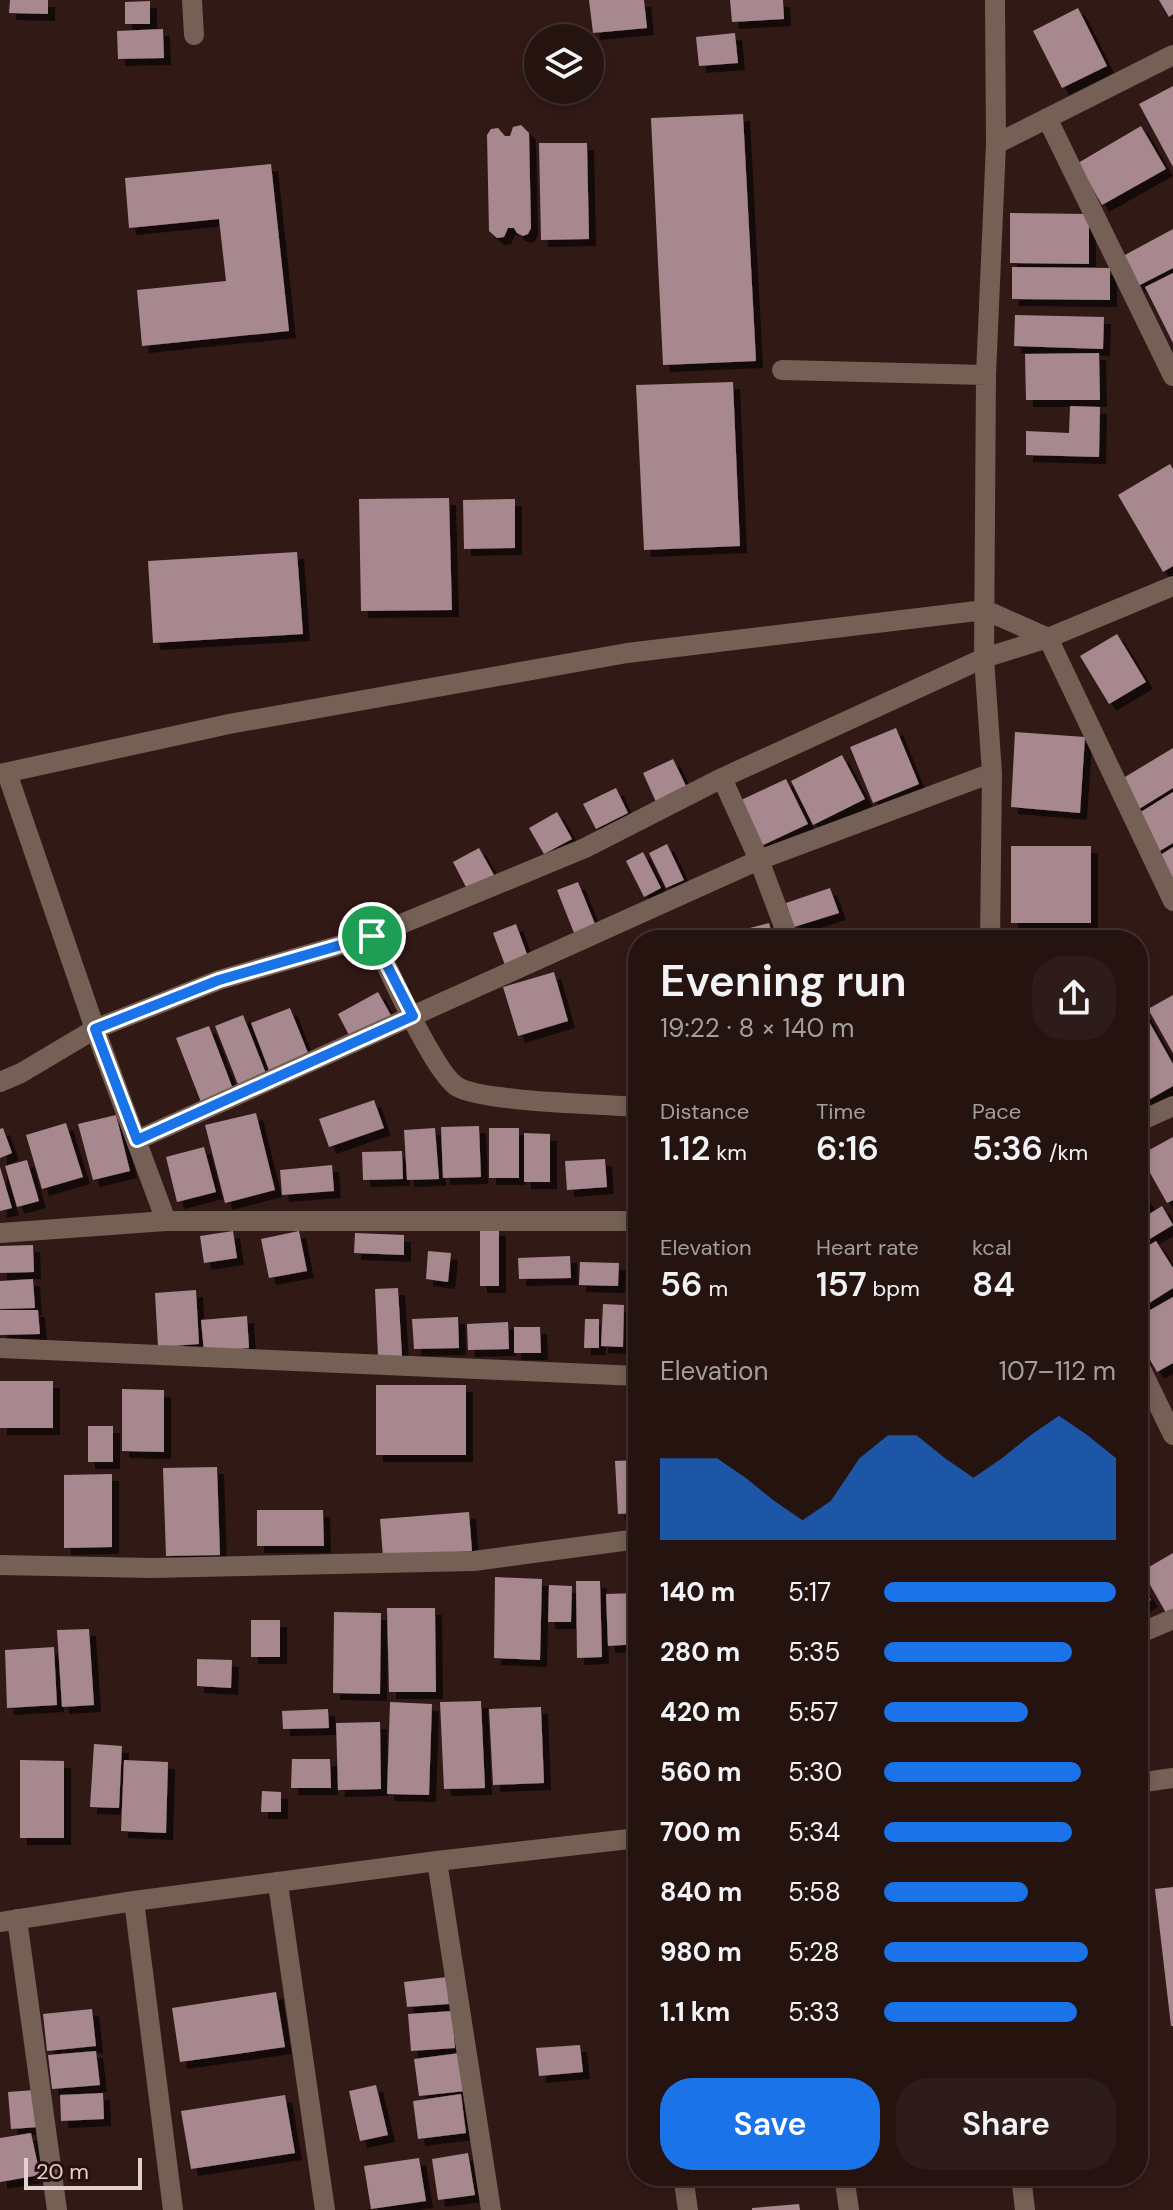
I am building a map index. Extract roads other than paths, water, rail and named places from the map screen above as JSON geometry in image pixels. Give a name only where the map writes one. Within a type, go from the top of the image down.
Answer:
[{"type":"street","points":[[192,0],[194,35]]},
{"type":"street","points":[[990,930],[992,773],[984,658],[986,375],[996,144],[995,0]]},
{"type":"street","points":[[996,144],[1173,55]]},
{"type":"street","points":[[1047,118],[1173,376]]},
{"type":"street","points":[[782,370],[986,375]]},
{"type":"street","points":[[0,1082],[95,1029],[219,980],[372,936],[585,848],[722,778],[984,658],[1048,638],[1173,586]]},
{"type":"street","points":[[166,1221],[3,773],[229,724],[627,653],[985,610],[1048,638],[1173,901]]},
{"type":"street","points":[[137,1140],[759,860],[992,773]]},
{"type":"street","points":[[722,778],[759,860],[785,930]]},
{"type":"street","points":[[372,936],[439,1068],[457,1086],[486,1095],[628,1106]]},
{"type":"street","points":[[1148,1117],[1173,1106]]},
{"type":"street","points":[[0,1233],[166,1221],[628,1221]]},
{"type":"street","points":[[0,1348],[628,1376]]},
{"type":"street","points":[[1148,1384],[1173,1435]]},
{"type":"street","points":[[0,1565],[151,1568],[474,1561],[628,1540]]},
{"type":"street","points":[[1148,1630],[1173,1619]]},
{"type":"street","points":[[1148,1782],[1173,1778]]},
{"type":"street","points":[[57,2210],[8,1920],[437,1861],[628,1839]]},
{"type":"street","points":[[437,1861],[491,2210]]},
{"type":"street","points":[[278,1884],[325,2210]]},
{"type":"street","points":[[134,1901],[173,2210]]},
{"type":"street","points":[[684,2186],[688,2210]]},
{"type":"street","points":[[845,2186],[849,2210]]},
{"type":"street","points":[[1022,2186],[1025,2210]]}]
